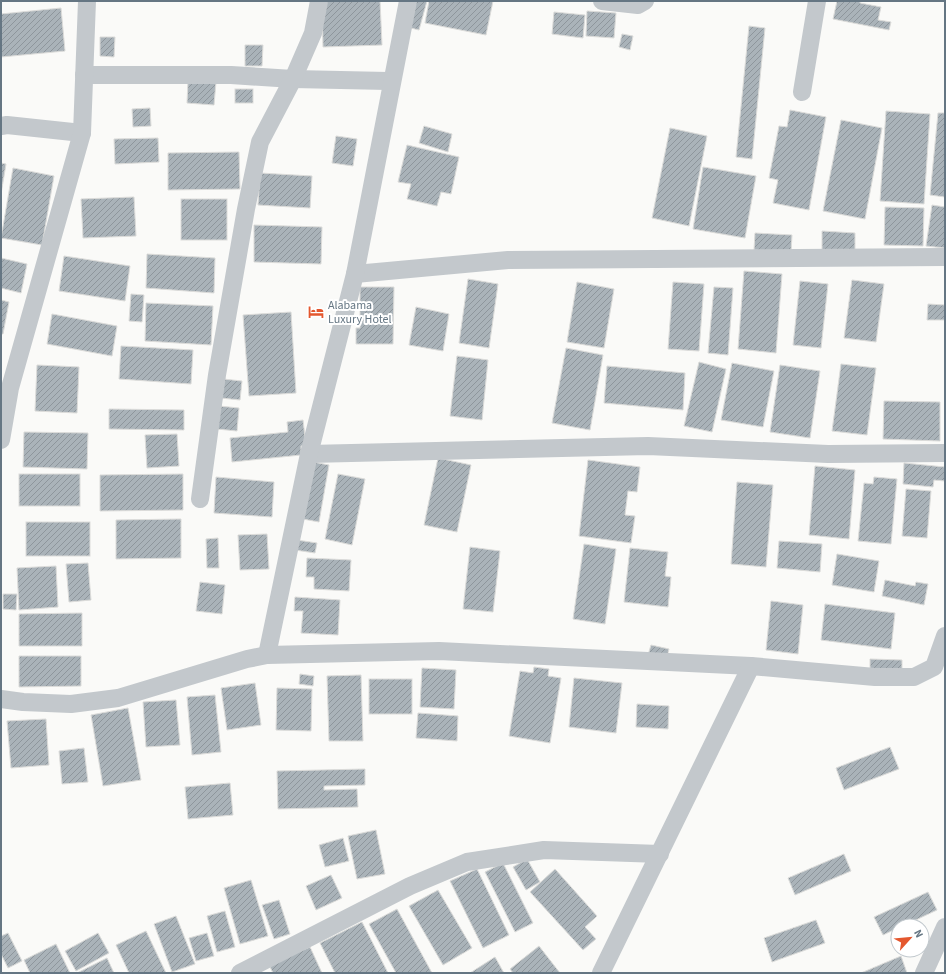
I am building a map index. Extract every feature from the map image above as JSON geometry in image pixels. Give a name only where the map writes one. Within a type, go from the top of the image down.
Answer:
[{"type":"street","points":[[1,440],[10,388],[82,133],[87,1]]},
{"type":"street","points":[[200,499],[217,375],[246,209],[260,142],[293,79],[313,33],[319,1]]},
{"type":"street","points":[[267,655],[309,454],[355,274],[408,1]]},
{"type":"street","points":[[602,1],[638,5],[645,1]]},
{"type":"street","points":[[802,92],[817,1]]},
{"type":"street","points":[[84,75],[231,75],[293,79],[388,81]]},
{"type":"street","points":[[1,126],[7,125],[82,133]]},
{"type":"street","points":[[355,274],[508,260],[945,257]]},
{"type":"street","points":[[309,454],[648,446],[828,454],[945,453]]},
{"type":"street","points":[[1,699],[24,702],[71,704],[118,698],[247,659],[267,655],[439,651],[752,666],[875,677],[914,677],[934,667],[945,636]]},
{"type":"street","points":[[601,973],[752,666]]},
{"type":"street","points":[[240,973],[265,967],[410,886],[468,862],[544,850],[660,854]]},
{"type":"street","points":[[924,973],[945,927]]},
{"type":"building","points":[[322,1],[380,1],[382,45],[323,47]]},
{"type":"building","points":[[413,1],[427,1],[419,30],[407,27]]},
{"type":"building","points":[[429,1],[493,1],[486,35],[425,23]]},
{"type":"building","points":[[837,1],[860,1],[860,3],[881,7],[878,20],[891,22],[889,30],[833,19]]},
{"type":"building","points":[[61,8],[65,51],[1,57],[1,14]]},
{"type":"building","points":[[587,11],[616,13],[614,38],[586,36]]},
{"type":"building","points":[[554,12],[585,15],[583,38],[552,34]]},
{"type":"building","points":[[749,26],[765,28],[752,159],[736,157]]},
{"type":"building","points":[[622,34],[633,36],[630,50],[619,47]]},
{"type":"building","points":[[100,37],[115,37],[114,57],[100,56]]},
{"type":"building","points":[[245,45],[263,45],[262,66],[245,66]]},
{"type":"building","points":[[188,80],[216,82],[214,105],[187,103]]},
{"type":"building","points":[[235,89],[253,89],[253,103],[235,103]]},
{"type":"building","points":[[150,108],[151,126],[133,127],[132,109]]},
{"type":"building","points":[[790,110],[826,117],[809,210],[773,203],[778,180],[769,178],[779,126],[787,127]]},
{"type":"building","points":[[886,111],[930,114],[924,204],[880,201]]},
{"type":"building","points":[[938,113],[945,113],[945,197],[930,195]]},
{"type":"building","points":[[841,120],[882,128],[865,219],[823,211]]},
{"type":"building","points":[[424,126],[452,134],[448,152],[419,143]]},
{"type":"building","points":[[670,128],[707,136],[689,226],[652,218]]},
{"type":"building","points":[[336,136],[357,139],[353,166],[332,163]]},
{"type":"building","points":[[158,138],[159,162],[115,164],[114,139]]},
{"type":"building","points":[[407,145],[459,157],[451,194],[441,192],[437,206],[407,199],[411,184],[398,182]]},
{"type":"building","points":[[239,152],[240,189],[168,190],[168,153]]},
{"type":"building","points":[[1,163],[6,164],[1,194]]},
{"type":"building","points":[[703,167],[756,176],[745,238],[693,229]]},
{"type":"building","points":[[13,168],[54,176],[42,245],[1,238]]},
{"type":"building","points":[[260,173],[312,176],[310,208],[258,205]]},
{"type":"building","points":[[134,197],[136,236],[83,238],[81,199]]},
{"type":"building","points":[[181,199],[227,199],[227,240],[181,240]]},
{"type":"building","points":[[932,205],[945,207],[945,248],[926,246]]},
{"type":"building","points":[[885,207],[924,208],[923,246],[884,245]]},
{"type":"building","points":[[254,225],[322,227],[321,264],[254,262]]},
{"type":"building","points":[[822,231],[855,233],[855,251],[822,250]]},
{"type":"building","points":[[755,233],[792,235],[791,252],[754,250]]},
{"type":"building","points":[[147,254],[215,258],[214,293],[146,288]]},
{"type":"building","points":[[64,256],[130,266],[125,301],[59,291]]},
{"type":"building","points":[[1,258],[27,264],[21,293],[1,288]]},
{"type":"building","points":[[744,271],[782,274],[776,353],[738,349]]},
{"type":"building","points":[[468,279],[498,284],[489,348],[459,343]]},
{"type":"building","points":[[852,280],[884,284],[876,342],[844,338]]},
{"type":"building","points":[[800,281],[828,284],[821,348],[793,345]]},
{"type":"building","points":[[577,282],[614,289],[604,348],[567,342]]},
{"type":"building","points":[[673,282],[704,284],[699,351],[668,349]]},
{"type":"building","points":[[360,287],[394,287],[393,344],[356,344],[356,328],[360,328]]},
{"type":"building","points":[[714,287],[733,288],[728,355],[708,353]]},
{"type":"building","points":[[131,294],[144,295],[142,322],[129,321]]},
{"type":"building","points":[[1,300],[9,302],[3,334],[1,334]]},
{"type":"building","points":[[146,303],[213,306],[211,345],[145,341]]},
{"type":"building","points":[[928,304],[945,305],[945,320],[927,320]]},
{"type":"building","points":[[416,307],[449,314],[443,351],[409,345]]},
{"type":"building","points":[[291,312],[296,393],[249,396],[243,315]]},
{"type":"building","points":[[52,314],[117,326],[112,356],[47,344]]},
{"type":"building","points":[[121,346],[193,350],[191,384],[119,379]]},
{"type":"building","points":[[566,348],[603,355],[590,430],[552,423]]},
{"type":"building","points":[[457,356],[488,360],[482,420],[450,416]]},
{"type":"building","points":[[699,362],[726,369],[712,432],[684,426]]},
{"type":"building","points":[[732,363],[774,371],[763,427],[721,420]]},
{"type":"building","points":[[841,364],[876,368],[867,435],[832,431]]},
{"type":"building","points":[[37,365],[79,367],[77,413],[35,411]]},
{"type":"building","points":[[780,365],[820,371],[810,438],[770,432]]},
{"type":"building","points":[[607,366],[685,373],[683,410],[604,403]]},
{"type":"building","points":[[223,379],[242,381],[240,400],[221,398]]},
{"type":"building","points":[[884,401],[940,402],[940,441],[883,439]]},
{"type":"building","points":[[219,406],[239,408],[237,431],[217,429]]},
{"type":"building","points":[[109,409],[184,410],[184,430],[109,429]]},
{"type":"building","points":[[303,420],[306,445],[301,446],[301,455],[232,462],[230,438],[288,432],[287,422]]},
{"type":"building","points":[[24,432],[88,433],[87,469],[23,467]]},
{"type":"building","points":[[177,434],[179,466],[147,468],[145,435]]},
{"type":"building","points":[[438,458],[471,465],[457,532],[424,525]]},
{"type":"building","points":[[588,460],[640,467],[637,492],[628,491],[625,515],[635,516],[631,543],[579,536]]},
{"type":"building","points":[[313,462],[329,465],[319,522],[303,519]]},
{"type":"building","points":[[904,463],[945,467],[945,481],[934,480],[933,487],[903,484]]},
{"type":"building","points":[[815,466],[855,470],[849,539],[809,535]]},
{"type":"building","points":[[19,474],[80,474],[80,506],[19,506]]},
{"type":"building","points":[[183,474],[183,510],[100,511],[100,475]]},
{"type":"building","points":[[338,474],[365,479],[352,545],[325,539]]},
{"type":"building","points":[[216,477],[274,482],[272,517],[214,513]]},
{"type":"building","points":[[874,477],[897,479],[891,544],[858,541],[864,483],[873,484]]},
{"type":"building","points":[[737,482],[773,485],[766,567],[731,564]]},
{"type":"building","points":[[906,489],[931,491],[927,538],[902,536]]},
{"type":"building","points":[[181,519],[181,558],[116,559],[116,520]]},
{"type":"building","points":[[26,522],[90,522],[90,556],[26,556]]},
{"type":"building","points":[[267,534],[269,569],[240,570],[238,535]]},
{"type":"building","points":[[218,538],[219,568],[207,568],[206,539]]},
{"type":"building","points":[[297,540],[317,543],[315,553],[295,550]]},
{"type":"building","points":[[779,541],[822,544],[820,572],[777,568]]},
{"type":"building","points":[[584,544],[616,549],[605,624],[573,619]]},
{"type":"building","points":[[470,547],[500,551],[493,612],[463,609]]},
{"type":"building","points":[[630,548],[668,552],[665,576],[671,577],[668,607],[624,602]]},
{"type":"building","points":[[837,554],[879,561],[874,592],[832,585]]},
{"type":"building","points":[[307,558],[351,560],[349,591],[314,589],[314,577],[306,577]]},
{"type":"building","points":[[88,563],[91,600],[69,602],[66,564]]},
{"type":"building","points":[[56,566],[58,607],[19,610],[17,568]]},
{"type":"building","points":[[885,580],[915,586],[916,582],[928,584],[924,605],[882,596]]},
{"type":"building","points":[[200,582],[225,585],[222,614],[196,611]]},
{"type":"building","points":[[3,594],[17,594],[16,610],[3,609]]},
{"type":"building","points":[[295,597],[340,600],[338,635],[301,633],[303,611],[294,611]]},
{"type":"building","points":[[771,601],[803,605],[798,654],[766,650]]},
{"type":"building","points":[[825,604],[895,613],[891,649],[821,640]]},
{"type":"building","points":[[82,613],[82,646],[19,646],[19,614]]},
{"type":"building","points":[[651,645],[669,649],[666,660],[648,655]]},
{"type":"building","points":[[19,656],[81,656],[81,686],[19,687]]},
{"type":"building","points":[[870,659],[902,660],[902,671],[870,669]]},
{"type":"building","points":[[534,667],[549,669],[548,676],[561,678],[550,743],[509,736],[520,671],[533,673]]},
{"type":"building","points":[[422,668],[456,670],[454,709],[420,707]]},
{"type":"building","points":[[300,674],[314,676],[313,686],[299,684]]},
{"type":"building","points":[[361,675],[363,741],[329,741],[327,676]]},
{"type":"building","points":[[574,678],[622,683],[616,733],[569,727]]},
{"type":"building","points":[[369,679],[412,679],[412,714],[369,714]]},
{"type":"building","points":[[255,683],[261,725],[227,730],[221,688]]},
{"type":"building","points":[[277,688],[312,689],[311,731],[276,730]]},
{"type":"building","points":[[215,695],[221,752],[192,755],[187,697]]},
{"type":"building","points":[[176,700],[180,745],[146,747],[143,702]]},
{"type":"building","points":[[637,704],[669,706],[668,729],[636,727]]},
{"type":"building","points":[[128,708],[141,780],[103,786],[91,715]]},
{"type":"building","points":[[418,713],[458,716],[457,741],[416,738]]},
{"type":"building","points":[[46,719],[49,765],[11,768],[7,721]]},
{"type":"building","points":[[890,747],[899,769],[844,790],[836,768]]},
{"type":"building","points":[[84,748],[88,782],[62,784],[59,751]]},
{"type":"building","points":[[365,769],[365,785],[324,786],[324,790],[357,789],[358,807],[278,809],[277,771]]},
{"type":"building","points":[[230,783],[233,815],[188,819],[185,787]]},
{"type":"building","points":[[376,830],[385,874],[357,879],[348,836]]},
{"type":"building","points":[[343,838],[349,861],[325,867],[319,845]]},
{"type":"building","points":[[844,854],[851,871],[795,895],[788,878]]},
{"type":"building","points":[[527,859],[540,882],[526,890],[513,867]]},
{"type":"building","points":[[503,863],[533,923],[515,932],[485,872]]},
{"type":"building","points":[[477,869],[509,935],[483,948],[450,881]]},
{"type":"building","points":[[555,869],[597,916],[585,927],[596,939],[583,950],[530,892]]},
{"type":"building","points":[[331,875],[342,898],[316,910],[306,886]]},
{"type":"building","points":[[251,880],[268,936],[240,944],[224,888]]},
{"type":"building","points":[[438,890],[472,948],[443,965],[409,906]]},
{"type":"building","points":[[928,892],[937,910],[920,918],[890,918],[890,932],[883,935],[874,917]]},
{"type":"building","points":[[279,900],[290,934],[274,939],[262,905]]},
{"type":"building","points":[[397,909],[432,973],[396,973],[369,924]]},
{"type":"building","points":[[225,911],[235,947],[217,952],[207,916]]},
{"type":"building","points":[[176,916],[195,964],[172,972],[154,924]]},
{"type":"building","points":[[816,920],[825,943],[772,962],[764,938]]},
{"type":"building","points":[[362,922],[388,973],[335,973],[320,943]]},
{"type":"building","points":[[146,931],[166,973],[129,973],[116,945]]},
{"type":"building","points":[[8,933],[22,961],[8,968],[1,954],[1,936]]},
{"type":"building","points":[[98,933],[109,953],[76,971],[65,951]]},
{"type":"building","points":[[207,933],[214,956],[196,961],[189,938]]},
{"type":"building","points":[[56,944],[70,973],[30,973],[24,960]]},
{"type":"building","points":[[539,946],[560,973],[513,973],[510,969]]},
{"type":"building","points":[[310,947],[322,973],[273,973],[269,965]]},
{"type":"building","points":[[495,957],[504,973],[470,973]]},
{"type":"building","points":[[107,958],[114,973],[77,973]]},
{"type":"building","points":[[896,958],[902,958],[907,973],[861,973]]},
{"type":"place","name":"Alabama Luxury Hotel","points":[[316,312]]}]
